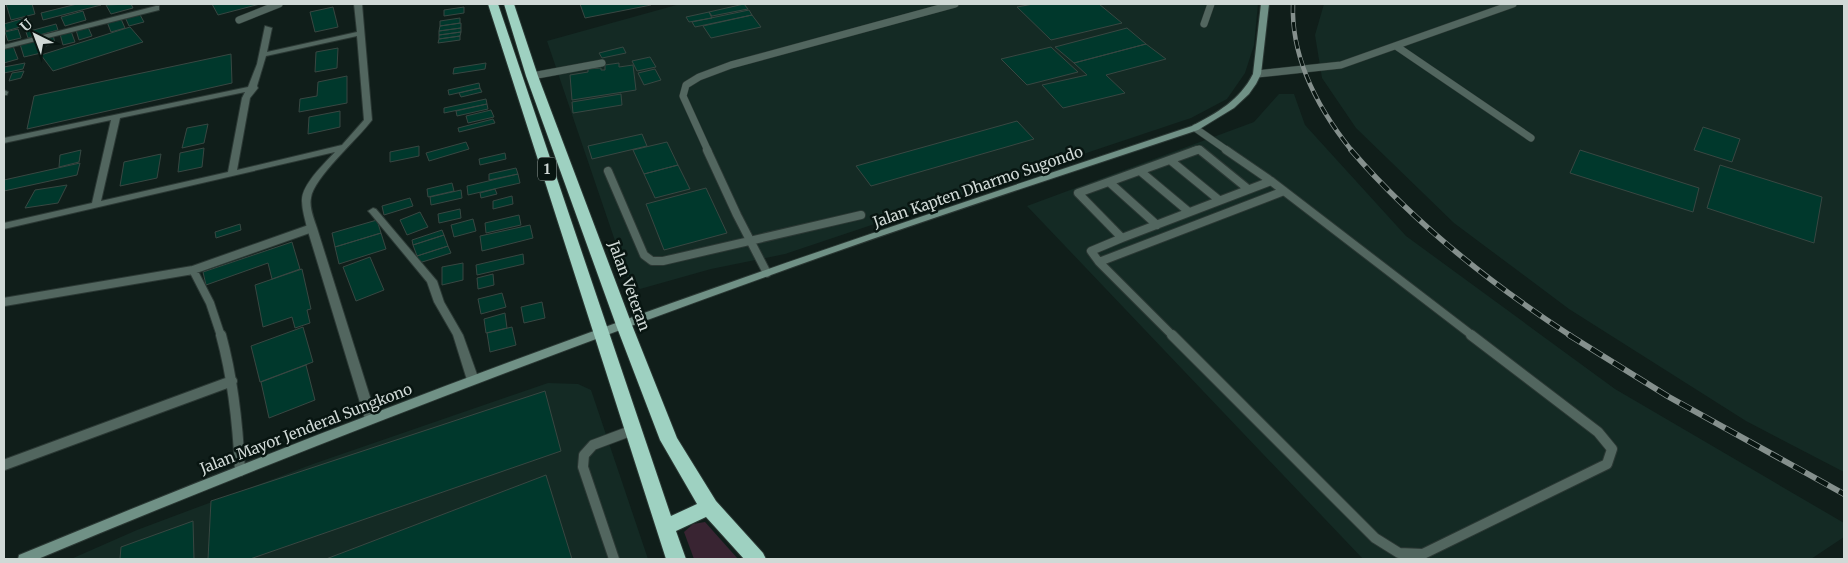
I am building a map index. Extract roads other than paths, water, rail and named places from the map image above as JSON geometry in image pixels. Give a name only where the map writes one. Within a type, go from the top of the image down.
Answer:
[{"type":"highway","name":"1","points":[[493,4],[676,559]]},
{"type":"highway","name":"Jalan Veteran","points":[[509,4],[532,76],[624,325],[669,440],[709,507],[756,559]]},
{"type":"highway","points":[[667,527],[709,507]]},
{"type":"main road","name":"Jalan Kapten Dharmo Sugondo","points":[[601,334],[767,273],[1195,128],[1233,105],[1245,94],[1257,74],[1265,4]]},
{"type":"main road","name":"Jalan Mayor Jenderal Sungkono","points":[[24,559],[371,419],[601,334]]},
{"type":"street","points":[[358,4],[368,120],[347,146],[313,182],[306,196],[312,228],[371,419]]},
{"type":"street","points":[[4,47],[156,8]]},
{"type":"street","points":[[232,171],[246,98],[254,88],[268,28]]},
{"type":"street","points":[[263,55],[360,33]]},
{"type":"street","points":[[4,140],[254,88]]},
{"type":"street","points":[[96,204],[116,116]]},
{"type":"street","points":[[4,226],[232,171],[347,146]]},
{"type":"street","points":[[373,211],[432,281],[440,302],[458,334],[473,380]]},
{"type":"lane","points":[[240,20],[279,4]]},
{"type":"lane","points":[[767,273],[752,240],[737,215],[683,96],[686,85],[699,76],[731,65],[956,4]]},
{"type":"lane","points":[[1204,24],[1210,4]]},
{"type":"lane","points":[[1257,74],[1341,65],[1513,4]]},
{"type":"lane","points":[[1396,46],[1531,138]]},
{"type":"lane","points":[[532,76],[602,63]]},
{"type":"lane","points":[[1195,128],[1271,181],[1598,432],[1612,449],[1607,464],[1423,554],[1399,553],[1375,538],[1099,262],[1091,251],[1271,181]]},
{"type":"lane","points":[[1122,238],[1078,193],[1199,150],[1248,189]]},
{"type":"lane","points":[[1170,160],[1219,200]]},
{"type":"lane","points":[[608,171],[644,256],[652,261],[663,261],[861,215]]},
{"type":"lane","points":[[1140,171],[1189,212]]},
{"type":"lane","points":[[1109,182],[1157,225]]},
{"type":"lane","points":[[1099,262],[1284,191]]},
{"type":"lane","points":[[4,302],[193,270],[312,228]]},
{"type":"lane","points":[[193,270],[212,307],[232,381],[239,440],[240,471]]},
{"type":"lane","points":[[4,465],[232,381]]},
{"type":"lane","points":[[614,559],[583,467],[584,455],[593,445],[633,430]]},
{"type":"railway","points":[[1293,4],[1297,44],[1309,82],[1318,101],[1352,151]]},
{"type":"railway","points":[[1351,150],[1401,203],[1455,251],[1483,274],[1571,336]]},
{"type":"railway","points":[[1569,335],[1669,397],[1844,494]]}]
